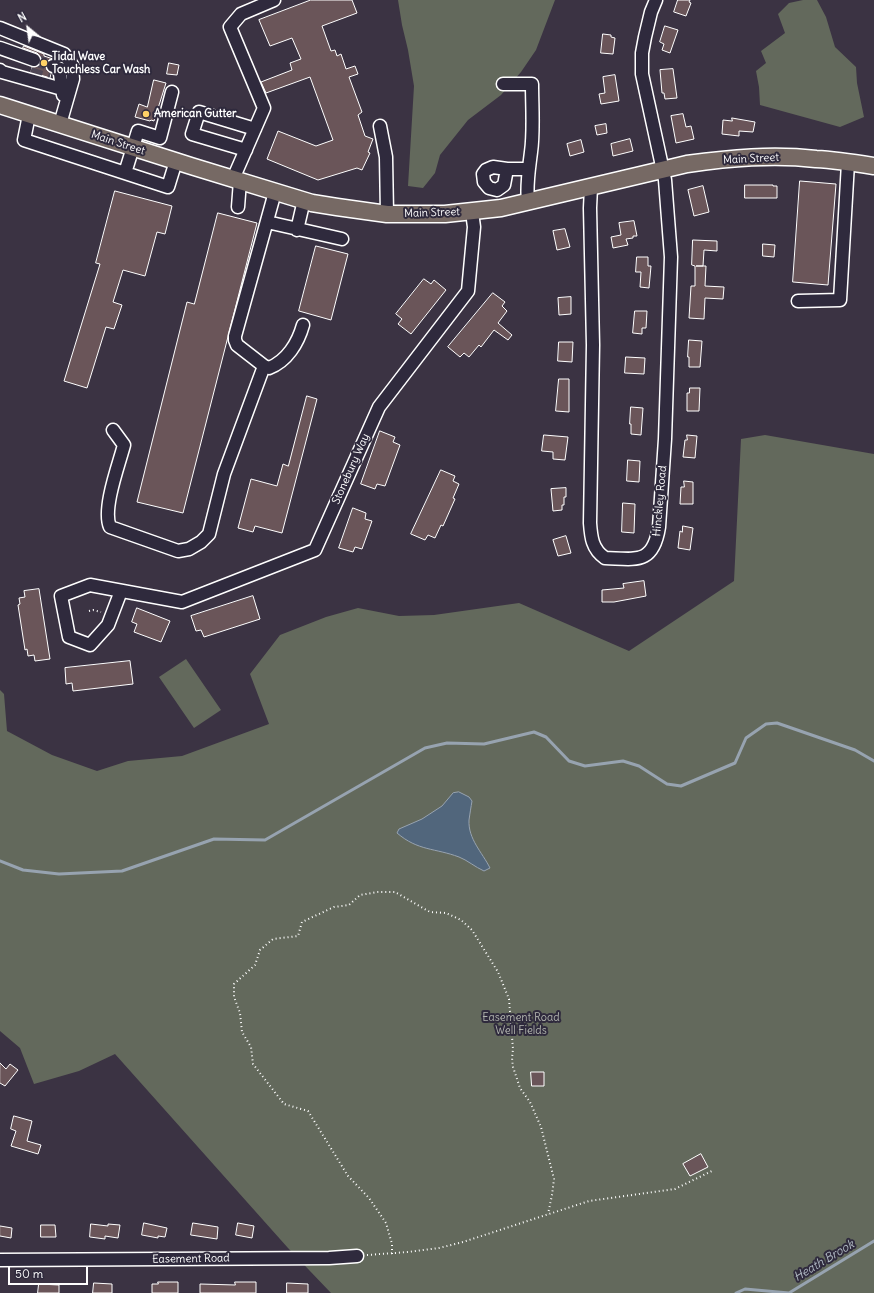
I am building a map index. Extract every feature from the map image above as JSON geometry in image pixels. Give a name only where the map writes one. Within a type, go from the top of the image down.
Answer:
[{"type":"main road","name":"Main Street","points":[[0,105],[132,148],[304,200],[337,208],[387,214],[445,214],[501,208],[705,161],[763,157],[815,158],[874,166]]},
{"type":"street","points":[[238,207],[236,180],[246,150],[264,108],[230,27],[241,14],[274,0]]},
{"type":"street","points":[[656,0],[651,12],[645,37],[642,53],[642,74],[663,170]]},
{"type":"street","points":[[0,28],[64,54],[72,65],[73,79],[57,124]]},
{"type":"street","points":[[0,48],[32,66]]},
{"type":"street","points":[[0,56],[32,66]]},
{"type":"street","points":[[0,63],[32,66]]},
{"type":"street","points":[[0,70],[2,72],[56,77],[63,95],[57,124]]},
{"type":"street","points":[[503,84],[532,84],[532,152],[528,169],[526,190],[528,202]]},
{"type":"street","points":[[125,173],[138,131],[160,138],[172,92]]},
{"type":"street","points":[[246,150],[192,134],[199,112],[255,129]]},
{"type":"street","points":[[29,115],[24,140],[168,187],[176,161]]},
{"type":"street","points":[[380,126],[386,157],[387,214]]},
{"type":"street","points":[[798,300],[840,300],[848,163]]},
{"type":"street","points":[[507,169],[528,169]]},
{"type":"street","name":"Hinckley Road","points":[[590,187],[593,345],[591,540],[595,548],[605,558],[640,558],[648,554],[657,541],[662,497],[671,257],[663,170]]},
{"type":"street","points":[[276,192],[235,340],[264,366],[269,368],[274,366],[291,351],[300,335],[303,325]]},
{"type":"street","points":[[296,230],[304,200]]},
{"type":"street","name":"Stonebury Way","points":[[121,591],[108,625],[90,645],[69,637],[61,596],[90,586],[121,591],[182,602],[315,550],[379,406],[468,291],[474,227],[472,212]]},
{"type":"street","points":[[267,222],[296,230],[342,239]]},
{"type":"street","points":[[113,430],[124,445],[111,494],[107,520],[110,527],[178,551],[189,549],[201,542],[209,534],[224,474],[264,366]]},
{"type":"street","name":"Easement Road","points":[[0,1260],[329,1258],[358,1256]]},
{"type":"path","points":[[89,611],[93,610],[104,612]]},
{"type":"path","points":[[392,1254],[392,1244],[386,1223],[369,1198],[348,1176],[308,1111],[284,1104],[253,1064],[251,1047],[242,1032],[240,1013],[234,997],[234,984],[255,965],[260,950],[273,939],[298,936],[302,922],[334,907],[349,905],[360,895],[378,892],[395,892],[430,912],[446,913],[461,920],[472,930],[498,972],[509,999],[513,1067],[520,1088],[537,1114],[548,1150],[554,1179],[548,1214]]},
{"type":"path","points":[[358,1256],[392,1254],[439,1248],[588,1201],[675,1189],[712,1171]]},
{"type":"green space","points":[[398,0],[555,0],[536,50],[521,72],[501,95],[468,120],[440,155],[435,173],[423,188],[408,186],[414,86]]},
{"type":"green space","points":[[803,0],[817,0],[826,17],[835,47],[856,67],[857,83],[864,117],[840,127],[760,105],[756,71],[766,63],[761,51],[785,33],[778,14],[789,3]]},
{"type":"green space","name":"Easement Road Well Fields","points":[[765,435],[874,454],[874,1293],[331,1293],[288,1248],[115,1054],[79,1071],[34,1084],[20,1048],[0,1031],[0,690],[4,694],[7,731],[52,755],[97,771],[128,761],[182,756],[269,724],[250,674],[280,635],[326,617],[358,608],[399,616],[434,615],[519,603],[629,651],[734,581],[741,439]]},
{"type":"green space","points":[[186,659],[221,710],[194,728],[159,677]]},
{"type":"water","points":[[459,792],[469,797],[472,801],[469,827],[476,845],[490,868],[484,871],[459,857],[412,843],[397,833],[399,829],[422,819],[442,806],[453,793]]},
{"type":"building","points":[[311,0],[352,0],[357,13],[322,26],[331,51],[335,50],[337,56],[341,54],[346,69],[355,66],[358,74],[349,77],[362,112],[358,115],[365,136],[373,139],[368,152],[370,153],[362,170],[357,168],[318,180],[267,159],[278,131],[316,146],[333,140],[310,77],[266,93],[261,82],[292,70],[290,63],[301,59],[292,38],[270,46],[259,20]]},
{"type":"building","points":[[678,0],[690,0],[689,2],[691,3],[686,16],[674,12]]},
{"type":"building","points":[[665,26],[678,30],[670,53],[662,50],[664,44],[660,42]]},
{"type":"building","points":[[603,34],[611,35],[611,37],[615,38],[613,54],[601,53]]},
{"type":"building","points":[[24,46],[53,59],[49,60],[46,64],[47,70],[51,73],[50,78],[31,72],[32,67],[39,65],[41,58],[37,53],[23,48]]},
{"type":"building","points":[[169,63],[179,65],[177,75],[167,74]]},
{"type":"building","points":[[673,69],[677,98],[665,99],[664,93],[662,93],[660,70]]},
{"type":"building","points":[[615,75],[619,101],[601,104],[599,94],[605,93],[603,77]]},
{"type":"building","points":[[154,80],[166,83],[154,121],[135,117],[139,104],[147,107]]},
{"type":"building","points":[[683,114],[686,127],[691,126],[694,139],[676,143],[671,116]]},
{"type":"building","points":[[732,118],[755,122],[753,132],[739,131],[739,136],[722,134],[723,120],[732,121]]},
{"type":"building","points":[[606,124],[607,133],[597,135],[595,126]]},
{"type":"building","points":[[630,139],[633,151],[613,156],[611,144]]},
{"type":"building","points":[[581,140],[584,152],[570,156],[567,144]]},
{"type":"building","points":[[800,181],[836,184],[828,285],[793,282]]},
{"type":"building","points":[[745,185],[777,186],[777,198],[745,198]]},
{"type":"building","points":[[703,186],[709,212],[694,216],[688,190]]},
{"type":"building","points":[[115,191],[172,206],[165,234],[157,232],[145,276],[123,270],[113,302],[122,305],[114,329],[106,327],[87,388],[64,381],[100,264],[96,263]]},
{"type":"building","points":[[218,213],[257,223],[183,513],[137,502],[187,302],[194,304]]},
{"type":"building","points":[[634,221],[637,236],[626,239],[628,245],[613,248],[611,237],[621,235],[619,223]]},
{"type":"building","points":[[565,229],[570,247],[557,250],[553,231]]},
{"type":"building","points":[[693,240],[717,241],[717,251],[704,250],[703,266],[706,266],[705,286],[724,287],[723,299],[705,298],[704,319],[689,318],[691,286],[695,286],[695,266],[692,265]]},
{"type":"building","points":[[763,244],[775,245],[774,257],[763,256]]},
{"type":"building","points":[[316,246],[348,254],[331,320],[299,311]]},
{"type":"building","points":[[637,257],[648,257],[648,266],[651,266],[649,288],[640,287],[641,272],[636,272]]},
{"type":"building","points":[[424,279],[431,284],[434,280],[446,290],[411,334],[398,324],[402,319],[396,314]]},
{"type":"building","points":[[493,293],[505,302],[502,306],[507,311],[498,323],[512,335],[508,340],[494,330],[481,347],[479,345],[469,357],[464,353],[460,357],[448,347]]},
{"type":"building","points":[[571,297],[571,314],[559,315],[558,298]]},
{"type":"building","points":[[635,311],[647,311],[646,328],[642,328],[642,334],[633,333]]},
{"type":"building","points":[[689,340],[702,341],[700,367],[689,367]]},
{"type":"building","points":[[559,342],[573,342],[572,362],[558,361]]},
{"type":"building","points":[[626,357],[645,358],[644,374],[625,373]]},
{"type":"building","points":[[559,379],[569,379],[569,412],[556,411]]},
{"type":"building","points":[[690,388],[700,388],[699,411],[687,411],[687,393],[689,393]]},
{"type":"building","points":[[307,396],[317,399],[282,533],[255,526],[253,532],[238,528],[251,479],[277,486],[283,464],[288,466]]},
{"type":"building","points":[[631,407],[643,408],[641,435],[631,434]]},
{"type":"building","points":[[380,431],[395,437],[393,442],[400,445],[385,486],[377,484],[375,489],[361,484]]},
{"type":"building","points":[[544,435],[568,437],[565,460],[553,459],[553,452],[542,451]]},
{"type":"building","points":[[687,435],[697,436],[695,458],[683,457]]},
{"type":"building","points":[[628,460],[640,461],[639,482],[627,481]]},
{"type":"building","points":[[441,470],[455,476],[453,481],[459,484],[453,498],[455,499],[443,526],[441,525],[435,538],[428,535],[425,540],[411,534]]},
{"type":"building","points":[[684,481],[693,482],[693,504],[680,504],[681,487],[684,487]]},
{"type":"building","points":[[566,488],[566,497],[564,497],[564,505],[562,505],[562,510],[553,511],[551,489]]},
{"type":"building","points":[[623,503],[635,504],[634,533],[622,532]]},
{"type":"building","points":[[353,508],[366,513],[365,519],[372,521],[362,549],[355,547],[353,552],[339,548]]},
{"type":"building","points":[[683,526],[693,528],[690,550],[678,548],[680,531],[682,532]]},
{"type":"building","points":[[566,536],[571,553],[558,556],[553,540]]},
{"type":"building","points":[[644,581],[646,596],[614,602],[602,602],[602,590],[624,588],[623,584]]},
{"type":"building","points":[[39,589],[50,659],[35,661],[34,655],[28,656],[27,649],[25,650],[18,605],[20,604],[19,598],[25,597],[24,591]]},
{"type":"building","points":[[253,596],[260,619],[204,637],[201,630],[196,631],[191,616]]},
{"type":"building","points":[[137,608],[170,621],[161,642],[134,632],[137,624],[132,622]]},
{"type":"building","points":[[130,661],[133,684],[73,691],[72,683],[66,684],[65,668]]},
{"type":"building","points":[[0,1063],[6,1069],[10,1064],[18,1070],[5,1086],[0,1083]]},
{"type":"building","points":[[531,1072],[544,1072],[544,1086],[532,1086]]},
{"type":"building","points":[[14,1116],[32,1121],[27,1141],[41,1145],[38,1154],[11,1146],[16,1131],[11,1129]]},
{"type":"building","points":[[701,1154],[708,1167],[690,1176],[683,1164]]},
{"type":"building","points":[[144,1223],[167,1228],[165,1237],[158,1236],[158,1238],[142,1235]]},
{"type":"building","points":[[193,1223],[218,1227],[217,1239],[191,1235]]},
{"type":"building","points":[[238,1223],[254,1226],[252,1238],[236,1235]]},
{"type":"building","points":[[91,1224],[108,1226],[108,1224],[120,1225],[118,1238],[105,1236],[105,1239],[90,1237]]},
{"type":"building","points":[[41,1225],[55,1225],[56,1237],[41,1237]]},
{"type":"building","points":[[0,1226],[12,1228],[11,1238],[0,1236]]},
{"type":"building","points":[[158,1282],[178,1282],[178,1293],[152,1293],[152,1284],[158,1284]]},
{"type":"building","points":[[235,1282],[256,1282],[256,1293],[200,1293],[200,1284],[235,1285]]},
{"type":"building","points":[[94,1283],[112,1284],[112,1293],[93,1293]]},
{"type":"building","points":[[287,1283],[308,1284],[308,1293],[287,1293]]},
{"type":"building","points":[[39,1284],[59,1285],[59,1293],[38,1293]]},
{"type":"waterway","points":[[0,861],[23,870],[59,874],[122,871],[214,839],[265,840],[425,748],[447,743],[484,744],[534,732],[546,737],[569,761],[585,766],[623,761],[639,766],[667,784],[681,786],[735,763],[746,738],[766,724],[777,723],[855,750],[874,761]]},
{"type":"waterway","name":"Heath Brook","points":[[736,1293],[745,1289],[789,1293],[874,1241]]},
{"type":"tunnel","points":[[34,60],[53,66]]},
{"type":"tunnel","points":[[30,73],[49,79]]},
{"type":"place","name":"Tidal Wave Touchless Car Wash","points":[[44,63]]},
{"type":"place","name":"American Gutter","points":[[146,114]]}]
